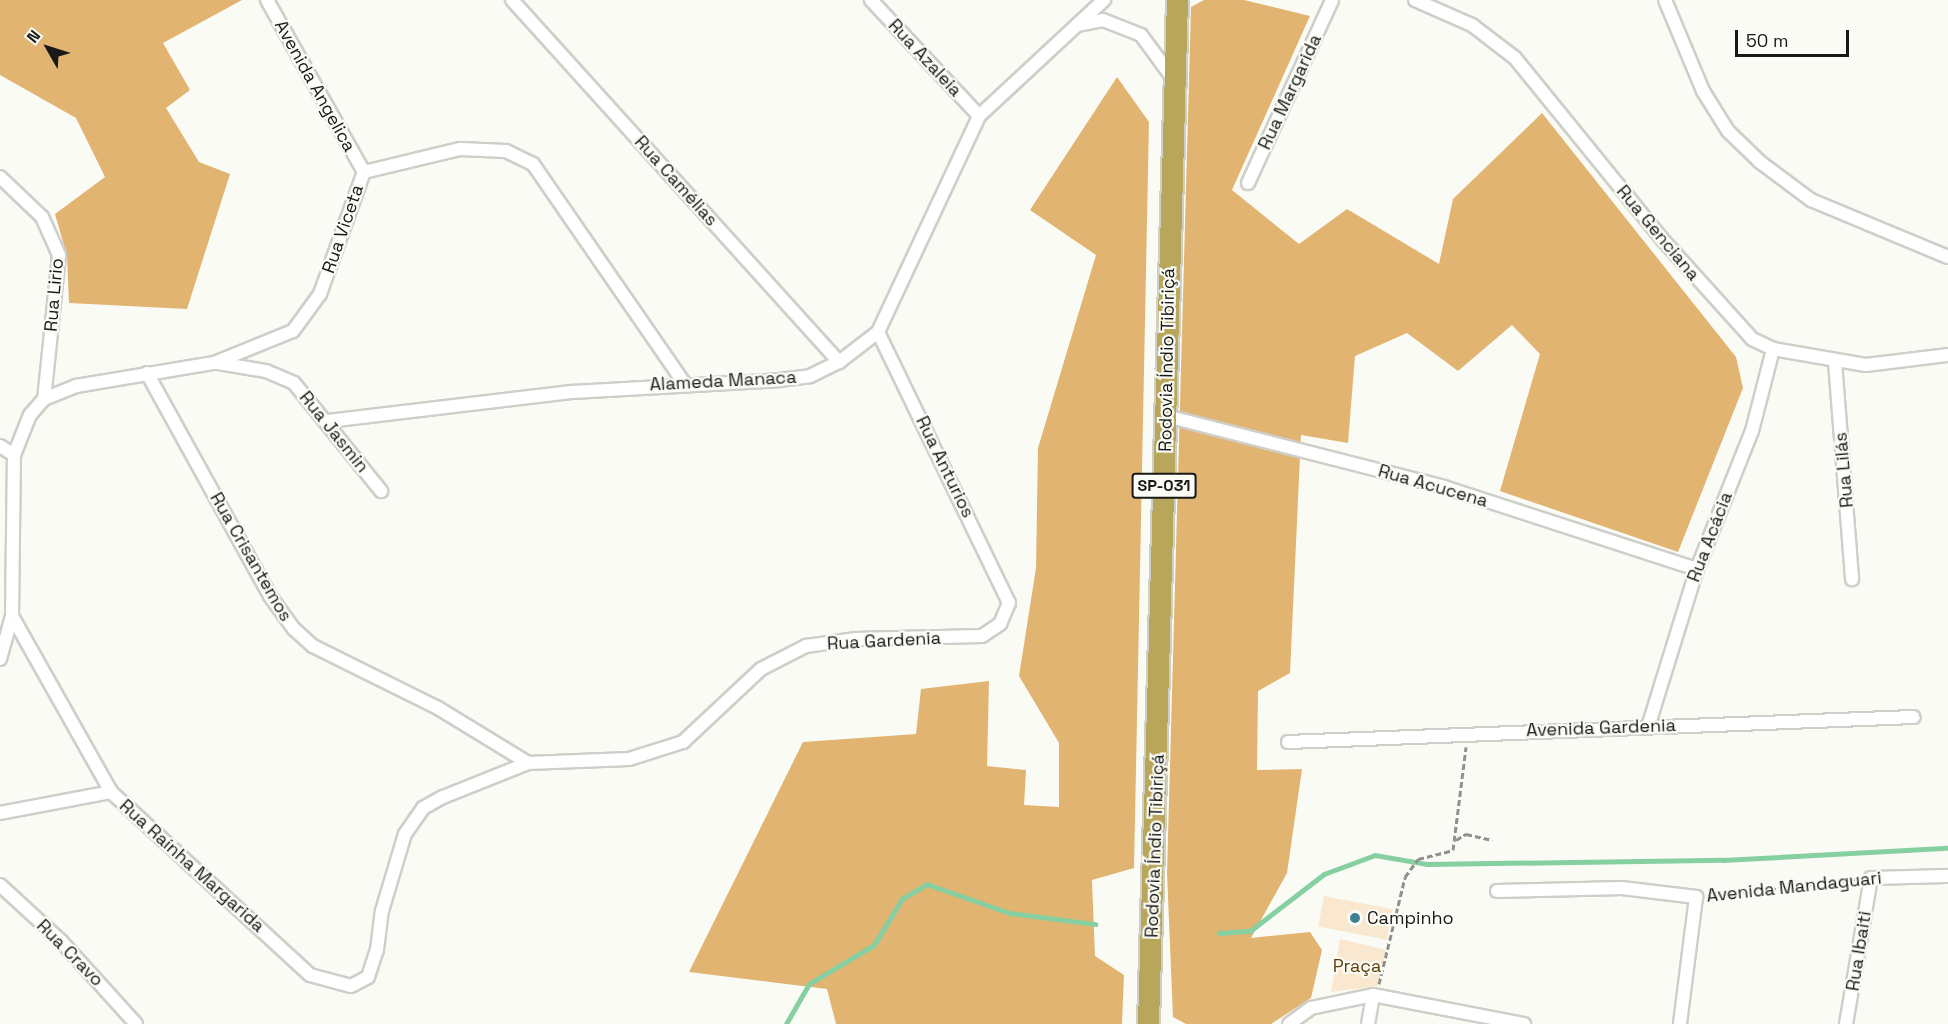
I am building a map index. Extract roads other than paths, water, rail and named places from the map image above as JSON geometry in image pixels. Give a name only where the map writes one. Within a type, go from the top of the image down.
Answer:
[{"type":"highway","name":"Rodovia Índio Tibiriçá","points":[[1148,1024],[1152,973],[1177,0]]},
{"type":"highway","name":"Rodovia Índio Tibiriçá","points":[[1152,973],[1158,1024]]},
{"type":"street","name":"Avenida Angelica","points":[[267,0],[364,172]]},
{"type":"street","name":"Rua Camélias","points":[[512,0],[839,362]]},
{"type":"street","name":"Rua Azaleia","points":[[871,0],[979,116]]},
{"type":"street","name":"Alameda Manaca","points":[[328,421],[684,383],[779,380],[810,376],[839,362],[878,332],[979,116],[1104,0]]},
{"type":"street","name":"Rua Margarida","points":[[1248,183],[1332,0]]},
{"type":"street","name":"Rua Genciana","points":[[1415,0],[1472,25],[1515,58],[1734,323],[1773,349],[1836,362],[1866,365],[1948,355]]},
{"type":"street","points":[[1665,0],[1702,91],[1728,131],[1760,162],[1811,200],[1948,257]]},
{"type":"street","points":[[1076,25],[1103,20],[1141,35],[1174,81]]},
{"type":"street","name":"Rua Viceta","points":[[214,363],[279,340],[307,315],[336,254],[364,172],[460,149],[506,151],[533,165],[684,383]]},
{"type":"street","name":"Rua Lirio","points":[[0,177],[42,217],[59,255],[44,399]]},
{"type":"street","name":"Rua Anturios","points":[[878,332],[1009,603]]},
{"type":"street","name":"Rua Acácia","points":[[1648,727],[1697,569],[1752,431],[1773,349]]},
{"type":"street","name":"Rua Lilás","points":[[1836,362],[1852,579]]},
{"type":"street","points":[[0,659],[12,616],[14,455],[23,428],[44,399],[96,381],[214,363]]},
{"type":"street","name":"Rua Jasmin","points":[[214,363],[284,378],[303,391],[381,491]]},
{"type":"street","name":"Rua Crisantemos","points":[[147,373],[270,597],[294,629],[313,646],[438,708],[528,764]]},
{"type":"street","name":"Rua Acucena","points":[[1166,416],[1444,487],[1697,569]]},
{"type":"street","points":[[0,446],[14,455]]},
{"type":"street","name":"Rua Gardenia","points":[[351,986],[368,977],[397,854],[412,821],[423,808],[465,785],[528,764],[628,759],[657,753],[706,725],[780,657],[855,639],[982,636],[1000,624],[1009,603]]},
{"type":"street","name":"Rua Raínha Margarida","points":[[12,616],[111,792],[310,975],[351,986]]},
{"type":"street","name":"Avenida Gardenia","points":[[1288,742],[1467,732],[1914,717]]},
{"type":"street","points":[[0,813],[111,792]]},
{"type":"street","name":"Avenida Mandaguari","points":[[1871,878],[1948,876]]},
{"type":"street","name":"Rua Ibaiti","points":[[1846,1024],[1871,878]]},
{"type":"street","name":"Rua Cravo","points":[[0,885],[61,941],[136,1024]]},
{"type":"street","name":"Avenida Mandaguari","points":[[1497,891],[1622,888],[1696,897],[1680,1024]]},
{"type":"street","points":[[1289,1024],[1311,1008],[1375,995],[1524,1024]]},
{"type":"street","points":[[1368,1024],[1375,995]]},
{"type":"waterway","points":[[1219,933],[1250,931],[1324,874],[1375,855],[1427,864],[1723,860],[1948,848]]},
{"type":"waterway","points":[[786,1024],[809,984],[874,945],[902,899],[927,884],[1010,913],[1095,924]]},
{"type":"place","name":"Campinho","points":[[1355,918]]},
{"type":"park label","name":"Praça","points":[[1357,966]]}]
